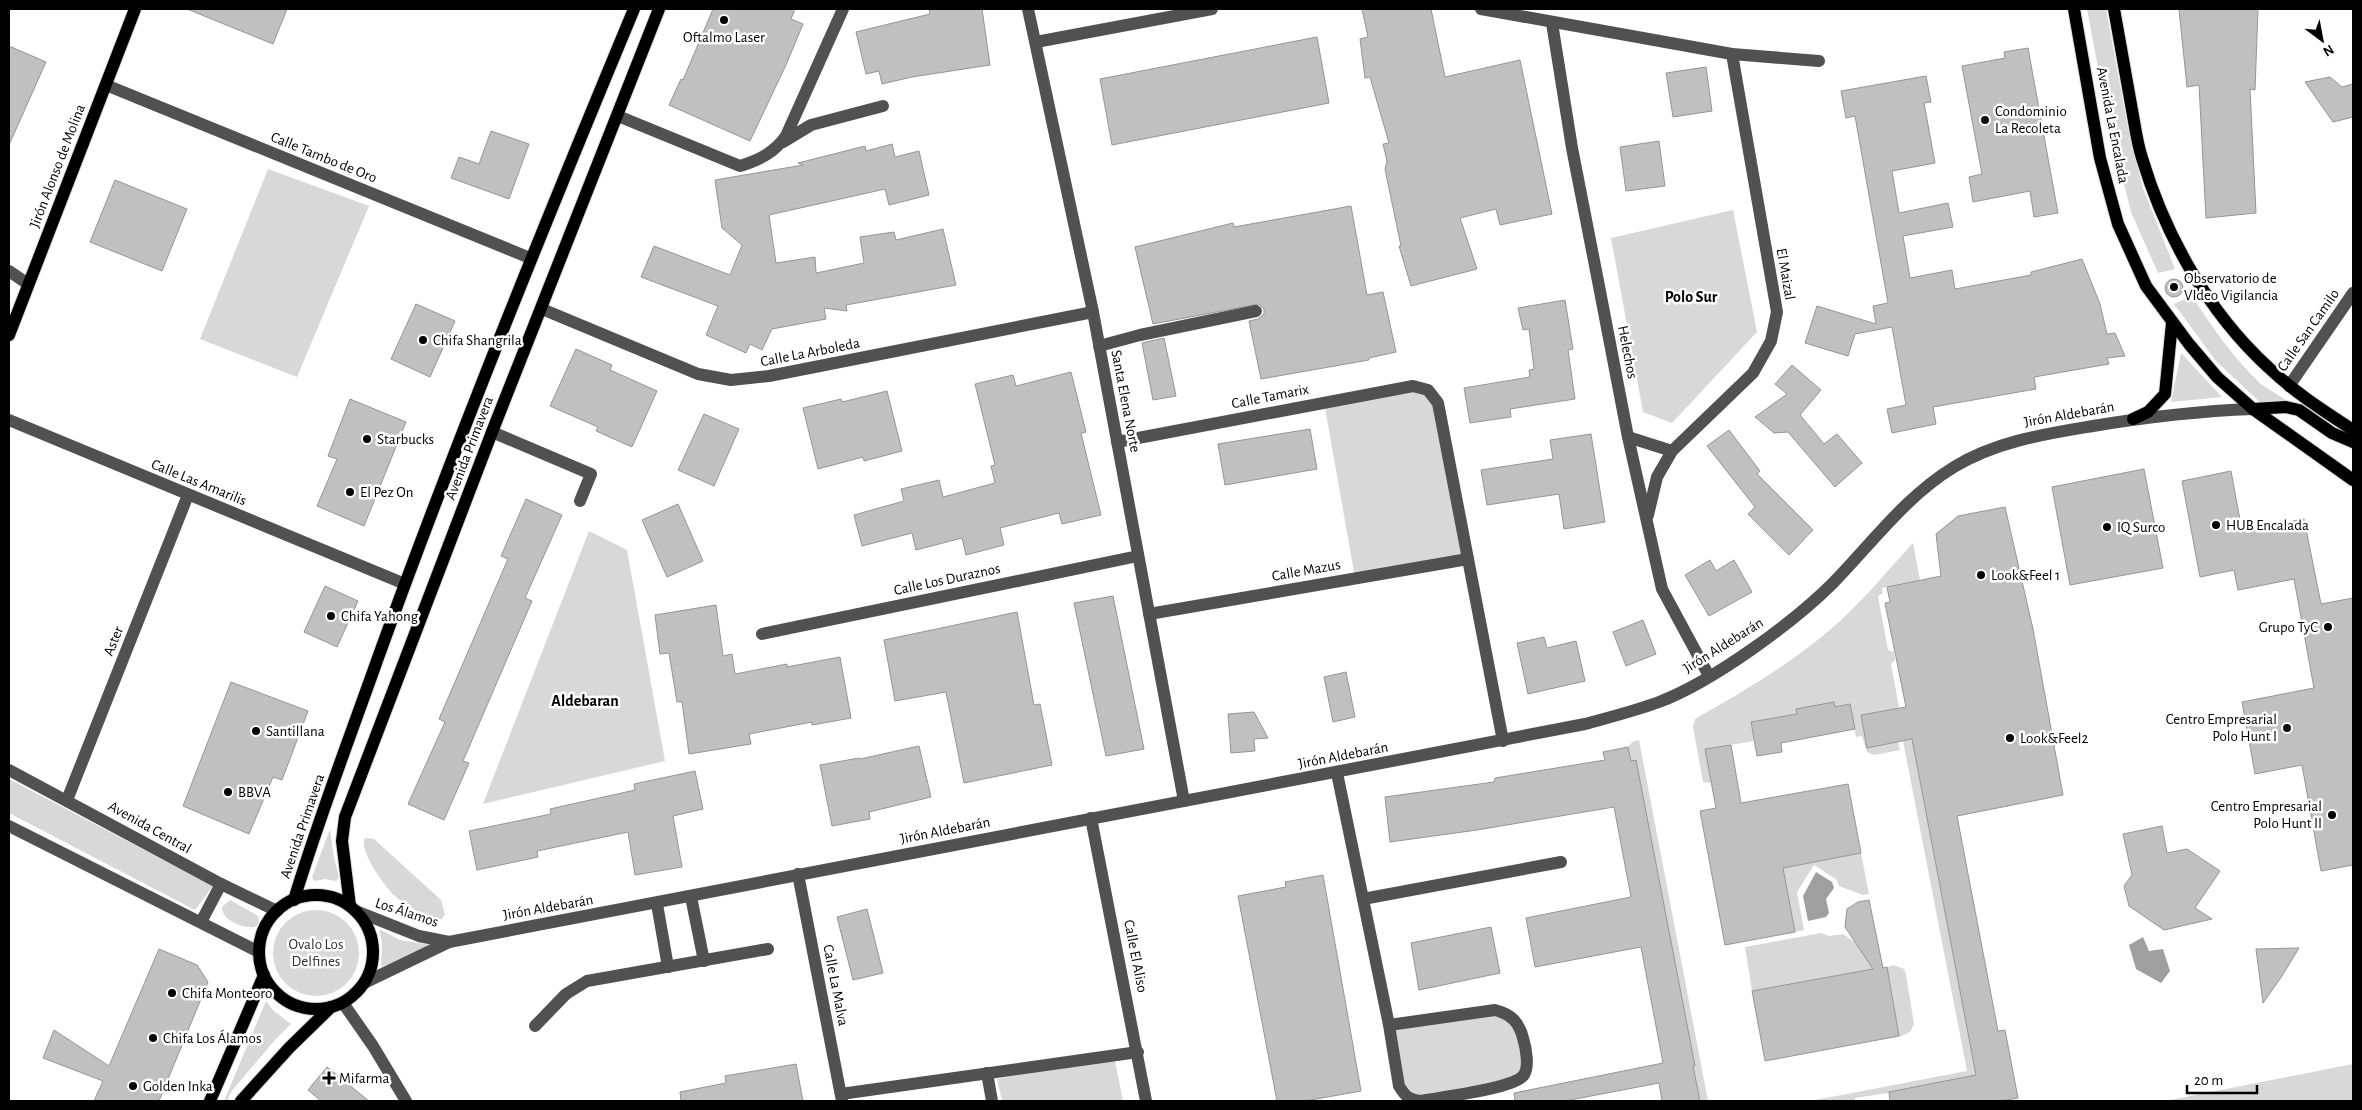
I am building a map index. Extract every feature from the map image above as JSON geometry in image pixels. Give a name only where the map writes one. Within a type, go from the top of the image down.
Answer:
[{"type":"main road","name":"Jirón Alonso de Molina","points":[[9,335],[136,9]]},
{"type":"main road","name":"Avenida Primavera","points":[[294,900],[311,844],[405,584],[530,258],[634,9]]},
{"type":"main road","name":"Avenida Primavera","points":[[353,908],[342,841],[346,817],[492,432],[659,9]]},
{"type":"main road","name":"Avenida La Encalada","points":[[2074,9],[2100,158],[2118,224],[2146,286],[2172,322],[2217,376],[2253,409],[2353,480]]},
{"type":"main road","name":"Avenida La Encalada","points":[[2114,9],[2141,157],[2164,220],[2194,275],[2218,311],[2245,344],[2289,386],[2353,430]]},
{"type":"main road","points":[[2133,419],[2148,412],[2165,394],[2172,322]]},
{"type":"main road","points":[[2253,409],[2286,407],[2299,410],[2332,433],[2353,442]]},
{"type":"main road","points":[[241,1101],[283,1054],[364,983],[372,966],[373,946],[368,927],[353,908],[332,897],[313,895],[294,900],[277,911],[266,925],[259,952],[264,975],[273,990],[288,1002],[305,1008],[337,1005]]},
{"type":"main road","points":[[210,1101],[264,975]]},
{"type":"street","points":[[779,145],[786,136],[843,9]]},
{"type":"street","name":"Santa Elena Norte","points":[[1028,9],[1099,346],[1184,801]]},
{"type":"street","points":[[1036,42],[1212,9]]},
{"type":"street","points":[[1481,9],[1732,54],[1819,61]]},
{"type":"street","name":"Helechos","points":[[1552,23],[1572,148],[1628,437],[1648,518],[1662,589],[1709,676]]},
{"type":"street","name":"El Maizal","points":[[1648,518],[1657,477],[1672,451],[1753,374],[1771,341],[1777,312],[1732,54]]},
{"type":"street","name":"Calle Tambo de Oro","points":[[106,85],[530,258]]},
{"type":"street","points":[[618,116],[740,166],[762,158],[811,125],[883,106]]},
{"type":"street","points":[[9,272],[28,284]]},
{"type":"street","name":"Calle San Camilo","points":[[2289,386],[2353,293]]},
{"type":"street","name":"Calle La Arboleda","points":[[542,309],[680,367],[716,378],[731,380],[769,376],[1092,312]]},
{"type":"street","points":[[1099,346],[1140,335],[1256,312]]},
{"type":"street","name":"Calle Tamarix","points":[[1117,442],[1413,386],[1428,390],[1438,403],[1468,559]]},
{"type":"street","name":"Jirón Aldebarán","points":[[364,983],[449,942],[657,904],[798,874],[1585,724],[1660,701],[1709,676],[1766,638],[1813,603],[1913,496],[1955,466],[1978,454],[2012,441],[2133,419],[2173,414],[2253,409]]},
{"type":"street","name":"Calle Las Amarilis","points":[[9,420],[405,584]]},
{"type":"street","points":[[492,432],[591,474],[580,500]]},
{"type":"street","points":[[1628,437],[1672,451]]},
{"type":"street","name":"Aster","points":[[67,800],[188,494]]},
{"type":"street","name":"Calle Los Duraznos","points":[[762,634],[1138,556]]},
{"type":"street","points":[[1468,559],[1503,741]]},
{"type":"street","name":"Calle Mazus","points":[[1149,614],[1468,559]]},
{"type":"street","name":"Avenida Central","points":[[9,770],[221,884],[277,911]]},
{"type":"street","points":[[1337,772],[1389,1025],[1398,1086],[1411,1100],[1421,1101],[1505,1085],[1518,1080],[1526,1071],[1526,1057],[1520,1030],[1515,1020],[1506,1013],[1495,1010],[1389,1025]]},
{"type":"street","name":"Calle El Aliso","points":[[1091,818],[1146,1101]]},
{"type":"street","points":[[9,826],[259,952]]},
{"type":"street","points":[[1363,899],[1561,862]]},
{"type":"street","name":"Calle La Malva","points":[[798,874],[841,1098]]},
{"type":"street","points":[[201,922],[221,884]]},
{"type":"street","points":[[691,897],[704,960]]},
{"type":"street","points":[[657,904],[668,967]]},
{"type":"street","name":"Los Álamos","points":[[353,908],[419,936],[449,942]]},
{"type":"street","points":[[536,1026],[566,994],[587,981],[768,949]]},
{"type":"street","points":[[337,1005],[373,1046],[406,1101]]},
{"type":"street","points":[[841,1098],[987,1073],[1138,1052]]},
{"type":"street","points":[[987,1073],[992,1101]]},
{"type":"green space","points":[[2087,9],[2106,9],[2127,123],[2143,188],[2175,269],[2158,273],[2131,212],[2108,121]]},
{"type":"green space","points":[[268,169],[369,206],[297,377],[200,339]]},
{"type":"green space","points":[[1733,210],[1757,332],[1672,423],[1643,412],[1611,238]]},
{"type":"green space","points":[[2192,296],[2242,364],[2261,384],[2287,401],[2263,405],[2216,361],[2174,304]]},
{"type":"green space","points":[[2181,353],[2222,397],[2171,402]]},
{"type":"green space","points":[[1413,386],[1438,403],[1468,559],[1355,578],[1324,402]]},
{"type":"green space","points":[[589,531],[627,550],[665,761],[483,804]]},
{"type":"green space","points":[[1913,543],[1920,580],[1882,588],[1883,593],[1878,596],[1888,650],[1894,652],[1895,660],[1891,664],[1901,718],[1891,734],[1887,710],[1861,716],[1868,748],[1898,742],[1900,750],[1874,755],[1867,752],[1862,736],[1856,737],[1850,704],[1835,707],[1834,702],[1797,714],[1751,722],[1754,741],[1706,749],[1711,783],[1703,782],[1693,727],[1695,719],[1770,674],[1823,636],[1859,602]]},
{"type":"green space","points":[[1917,739],[1918,772],[1925,810],[1930,809],[1931,840],[1964,1012],[1985,1078],[1855,1098],[1855,1101],[1810,1101],[1967,1071],[1903,741]]},
{"type":"green space","points":[[1639,740],[1708,1101],[1700,1101],[1628,747],[1632,742]]},
{"type":"green space","points":[[9,779],[213,886],[195,910],[9,813]]},
{"type":"green space","points":[[330,829],[339,877],[336,881],[325,879],[314,881],[312,877]]},
{"type":"green space","points":[[365,838],[374,839],[441,900],[445,914],[442,919],[434,920],[429,918],[395,896],[379,877],[369,859],[365,851]]},
{"type":"green space","points":[[1861,853],[1869,894],[1863,895],[1839,886],[1837,880],[1814,865],[1797,892],[1804,930],[1795,932],[1783,868]]},
{"type":"green space","points":[[230,900],[258,916],[257,926],[241,926],[230,920],[223,912],[222,907]]},
{"type":"green space","name":"Ovalo Los Delfines","points":[[308,910],[324,910],[333,913],[347,922],[356,936],[359,953],[356,970],[347,984],[333,993],[324,996],[308,996],[292,989],[280,977],[273,961],[273,945],[280,929],[292,917]]},
{"type":"green space","points":[[379,929],[400,940],[438,946],[381,967],[382,943]]},
{"type":"green space","points":[[1821,933],[1829,936],[1843,934],[1855,942],[1866,945],[1882,968],[1752,991],[1745,947]]},
{"type":"green space","points":[[1894,965],[1904,969],[1906,974],[1914,1024],[1910,1032],[1899,1037],[1887,967]]},
{"type":"green space","points":[[266,1001],[274,1011],[291,1024],[231,1092],[227,1101],[224,1101]]},
{"type":"green space","points":[[1495,1010],[1521,1030],[1523,1075],[1417,1099],[1405,1085],[1395,1024]]},
{"type":"green space","points":[[1114,1056],[1123,1101],[1002,1101],[997,1079]]},
{"type":"green space","points":[[2353,1064],[2353,1100],[2348,1101],[2165,1101]]},
{"type":"shaded area","points":[[1816,872],[1832,882],[1834,888],[1826,899],[1829,913],[1826,917],[1808,921],[1803,896]]},
{"type":"shaded area","points":[[2143,937],[2149,951],[2163,949],[2170,971],[2161,983],[2136,969],[2129,945]]},
{"type":"building","points":[[187,9],[287,9],[273,44]]},
{"type":"building","points":[[713,9],[795,9],[791,19],[803,24],[750,141],[669,105],[681,79],[683,80]]},
{"type":"building","points":[[929,9],[982,9],[990,65],[912,77],[882,84],[879,71],[866,74],[856,32],[930,14]]},
{"type":"building","points":[[1362,9],[1431,9],[1445,77],[1520,60],[1552,214],[1500,225],[1496,209],[1460,218],[1477,269],[1411,286],[1399,246],[1401,246],[1385,169],[1387,161],[1383,144],[1389,143],[1370,77],[1365,78],[1360,39],[1368,37]]},
{"type":"building","points":[[2179,9],[2258,9],[2255,90],[2250,89],[2256,213],[2206,218],[2199,85],[2187,87]]},
{"type":"building","points":[[1317,37],[1329,103],[1112,145],[1100,79]]},
{"type":"building","points":[[9,46],[46,62],[9,145]]},
{"type":"building","name":"Condominio La Recoleta","points":[[2028,48],[2058,213],[2034,217],[2030,191],[1973,202],[1969,177],[1982,174],[1962,66],[2005,58],[2004,52]]},
{"type":"building","points":[[1706,67],[1712,111],[1673,117],[1666,73]]},
{"type":"building","points":[[1926,76],[1931,102],[1924,103],[1935,163],[1892,171],[1899,213],[1948,203],[1953,227],[1903,236],[1910,278],[1952,270],[1955,289],[2031,275],[2031,272],[2082,259],[2100,304],[2107,334],[2115,333],[2125,356],[2107,358],[2109,364],[2034,377],[2036,389],[1933,407],[1936,424],[1892,433],[1887,409],[1906,405],[1892,327],[1855,334],[1848,356],[1805,343],[1817,306],[1876,324],[1873,306],[1888,303],[1855,116],[1846,118],[1841,91]]},
{"type":"building","points":[[2330,77],[2342,87],[2353,84],[2353,117],[2333,122],[2305,82]]},
{"type":"building","points":[[491,131],[529,144],[509,199],[451,178],[459,157],[479,164]]},
{"type":"building","points":[[1659,141],[1665,186],[1626,191],[1620,147]]},
{"type":"building","points":[[892,144],[895,157],[919,151],[929,195],[889,205],[885,189],[769,215],[776,263],[815,257],[816,273],[864,263],[860,237],[894,232],[896,240],[943,229],[956,285],[846,305],[847,311],[824,308],[826,319],[772,329],[762,350],[750,344],[746,353],[706,335],[718,306],[641,277],[654,246],[730,275],[742,245],[722,228],[715,180],[803,165],[798,163],[865,146],[866,151]]},
{"type":"building","points":[[115,180],[187,209],[162,271],[90,242]]},
{"type":"building","points":[[1351,206],[1367,295],[1383,292],[1396,352],[1369,358],[1369,360],[1261,379],[1249,321],[1258,319],[1264,314],[1264,309],[1259,304],[1153,324],[1135,247],[1233,223],[1234,227]]},
{"type":"building","name":"Observatorio de VIdeo Vigilancia","points":[[2170,279],[2178,279],[2183,284],[2181,295],[2170,297],[2165,292],[2165,284]]},
{"type":"building","points":[[1565,300],[1573,349],[1568,350],[1575,399],[1510,409],[1511,417],[1470,423],[1464,388],[1530,377],[1529,370],[1534,369],[1529,329],[1523,330],[1518,308]]},
{"type":"building","name":"Chifa Shangrila","points":[[416,304],[455,321],[430,377],[391,359]]},
{"type":"building","points":[[1164,338],[1176,396],[1153,400],[1142,343]]},
{"type":"building","points":[[576,349],[612,365],[610,370],[657,391],[632,447],[596,431],[598,427],[550,406]]},
{"type":"building","points":[[1792,365],[1821,390],[1800,415],[1824,444],[1837,434],[1862,463],[1835,487],[1788,432],[1774,433],[1755,417],[1787,394],[1775,384]]},
{"type":"building","points":[[1071,372],[1086,432],[1081,433],[1101,515],[1062,524],[1059,513],[1000,528],[1004,545],[966,555],[962,538],[916,550],[912,533],[862,546],[854,515],[904,501],[901,489],[939,480],[943,497],[995,483],[991,466],[995,465],[975,384],[1013,375],[1016,386]]},
{"type":"building","points":[[887,391],[902,451],[864,461],[863,457],[818,469],[803,408],[841,399],[842,402]]},
{"type":"building","points":[[350,399],[406,422],[364,526],[317,506],[337,459],[328,456]]},
{"type":"building","points":[[704,414],[739,429],[714,486],[678,470]]},
{"type":"building","points":[[1310,429],[1317,469],[1225,485],[1218,444]]},
{"type":"building","points":[[1729,430],[1760,471],[1757,474],[1813,530],[1789,555],[1748,514],[1755,507],[1707,446]]},
{"type":"building","points":[[1591,434],[1605,522],[1564,529],[1559,494],[1487,505],[1481,470],[1553,459],[1550,440]]},
{"type":"building","name":"IQ Surco","points":[[2144,469],[2163,568],[2070,585],[2052,487]]},
{"type":"building","points":[[2231,471],[2242,531],[2304,519],[2321,604],[2353,598],[2353,865],[2321,871],[2302,765],[2255,774],[2242,702],[2314,688],[2294,579],[2238,590],[2234,570],[2200,577],[2182,481]]},
{"type":"building","points":[[526,499],[562,515],[525,598],[532,601],[463,761],[469,763],[444,820],[408,804],[445,722],[439,719],[508,559],[501,556]]},
{"type":"building","points":[[678,504],[703,561],[667,577],[642,520]]},
{"type":"building","points":[[2005,507],[2033,629],[2063,795],[1957,816],[1998,1031],[2005,1030],[2018,1098],[2001,1101],[1890,1101],[1889,1092],[1976,1075],[1912,739],[1867,748],[1861,715],[1906,707],[1885,603],[1890,602],[1887,587],[1941,576],[1936,534],[1958,516]]},
{"type":"building","points":[[1710,560],[1716,571],[1734,560],[1752,592],[1709,616],[1685,575]]},
{"type":"building","name":"Chifa Yahong","points":[[325,586],[358,601],[337,647],[304,632]]},
{"type":"building","points":[[1113,596],[1144,749],[1106,756],[1074,603]]},
{"type":"building","points":[[716,605],[723,656],[732,654],[735,674],[787,664],[787,667],[840,657],[851,718],[812,725],[812,722],[749,734],[751,744],[689,754],[682,702],[677,702],[669,653],[660,654],[655,615]]},
{"type":"building","points":[[1017,612],[1034,705],[1040,704],[1052,765],[964,783],[946,692],[895,701],[884,640]]},
{"type":"building","points":[[1643,620],[1656,654],[1626,666],[1613,632]]},
{"type":"building","points":[[1544,637],[1547,648],[1576,641],[1585,681],[1528,694],[1517,643]]},
{"type":"building","points":[[1346,672],[1355,717],[1333,722],[1324,677]]},
{"type":"building","points":[[231,682],[308,711],[282,780],[273,777],[249,834],[183,806]]},
{"type":"building","points":[[1834,702],[1835,707],[1850,704],[1855,729],[1781,743],[1782,752],[1757,756],[1751,722],[1797,714],[1796,709]]},
{"type":"building","points":[[1254,712],[1268,738],[1254,739],[1255,751],[1231,753],[1228,714]]},
{"type":"building","points":[[1731,745],[1741,803],[1848,784],[1861,853],[1783,868],[1795,932],[1725,945],[1700,811],[1716,808],[1705,749]]},
{"type":"building","points":[[919,746],[931,797],[869,812],[870,819],[832,826],[820,765],[860,759]]},
{"type":"building","points":[[1628,747],[1631,761],[1636,760],[1695,1066],[1693,1066],[1700,1101],[1662,1101],[1659,1083],[1565,1101],[1515,1101],[1514,1093],[1663,1063],[1641,947],[1535,967],[1526,918],[1631,897],[1614,807],[1477,830],[1390,842],[1385,797],[1494,782],[1495,778],[1605,760],[1603,752]]},
{"type":"building","points":[[695,771],[703,809],[673,816],[682,867],[635,875],[628,832],[537,851],[538,857],[477,870],[469,831],[551,814],[550,809],[635,790],[634,784]]},
{"type":"building","points":[[2162,826],[2167,853],[2187,849],[2220,871],[2195,908],[2212,919],[2164,930],[2129,906],[2124,886],[2132,875],[2123,834]]},
{"type":"building","points":[[1323,875],[1361,1091],[1305,1101],[1277,1101],[1238,896],[1286,887],[1285,882]]},
{"type":"building","points":[[1869,900],[1883,968],[1887,967],[1899,1036],[1765,1061],[1752,991],[1873,969],[1845,927],[1847,909],[1858,902]]},
{"type":"building","points":[[867,909],[883,973],[853,980],[837,917]]},
{"type":"building","points":[[1491,927],[1500,973],[1419,990],[1411,943]]},
{"type":"building","points":[[2299,948],[2282,976],[2263,1003],[2256,949]]},
{"type":"building","points":[[159,949],[197,965],[208,982],[159,1101],[94,1101],[103,1081],[43,1058],[54,1030],[109,1066]]},
{"type":"building","points":[[796,1064],[803,1101],[681,1101],[680,1092],[726,1083],[725,1076]]},
{"type":"building","name":"Mifarma","points":[[327,1067],[369,1101],[321,1101],[308,1090]]},
{"type":"place","name":"Oftalmo Laser","points":[[724,20]]},
{"type":"place","name":"Condominio La Recoleta","points":[[1985,120]]},
{"type":"place","name":"Observatorio de VIdeo Vigilancia","points":[[2174,287]]},
{"type":"place","name":"Chifa Shangrila","points":[[423,340]]},
{"type":"place","name":"Starbucks","points":[[367,439]]},
{"type":"place","name":"El Pez On","points":[[350,492]]},
{"type":"place","name":"HUB Encalada","points":[[2216,525]]},
{"type":"place","name":"IQ Surco","points":[[2107,527]]},
{"type":"place","name":"Look&Feel 1","points":[[1981,575]]},
{"type":"place","name":"Chifa Yahong","points":[[331,616]]},
{"type":"place","name":"Grupo TyC","points":[[2328,627]]},
{"type":"place","name":"Centro Empresarial Polo Hunt I","points":[[2287,728]]},
{"type":"place","name":"Santillana","points":[[256,731]]},
{"type":"place","name":"Look&Feel2","points":[[2010,738]]},
{"type":"place","name":"BBVA","points":[[228,792]]},
{"type":"place","name":"Centro Empresarial Polo Hunt II","points":[[2332,815]]},
{"type":"place","name":"Chifa Monteoro","points":[[172,993]]},
{"type":"place","name":"Chifa Los Álamos","points":[[153,1038]]},
{"type":"place","name":"Mifarma","points":[[329,1078]]},
{"type":"place","name":"Golden Inka","points":[[133,1086]]},
{"type":"district","name":"Polo Sur","points":[[1691,296]]},
{"type":"district","name":"Aldebaran","points":[[585,700]]}]
